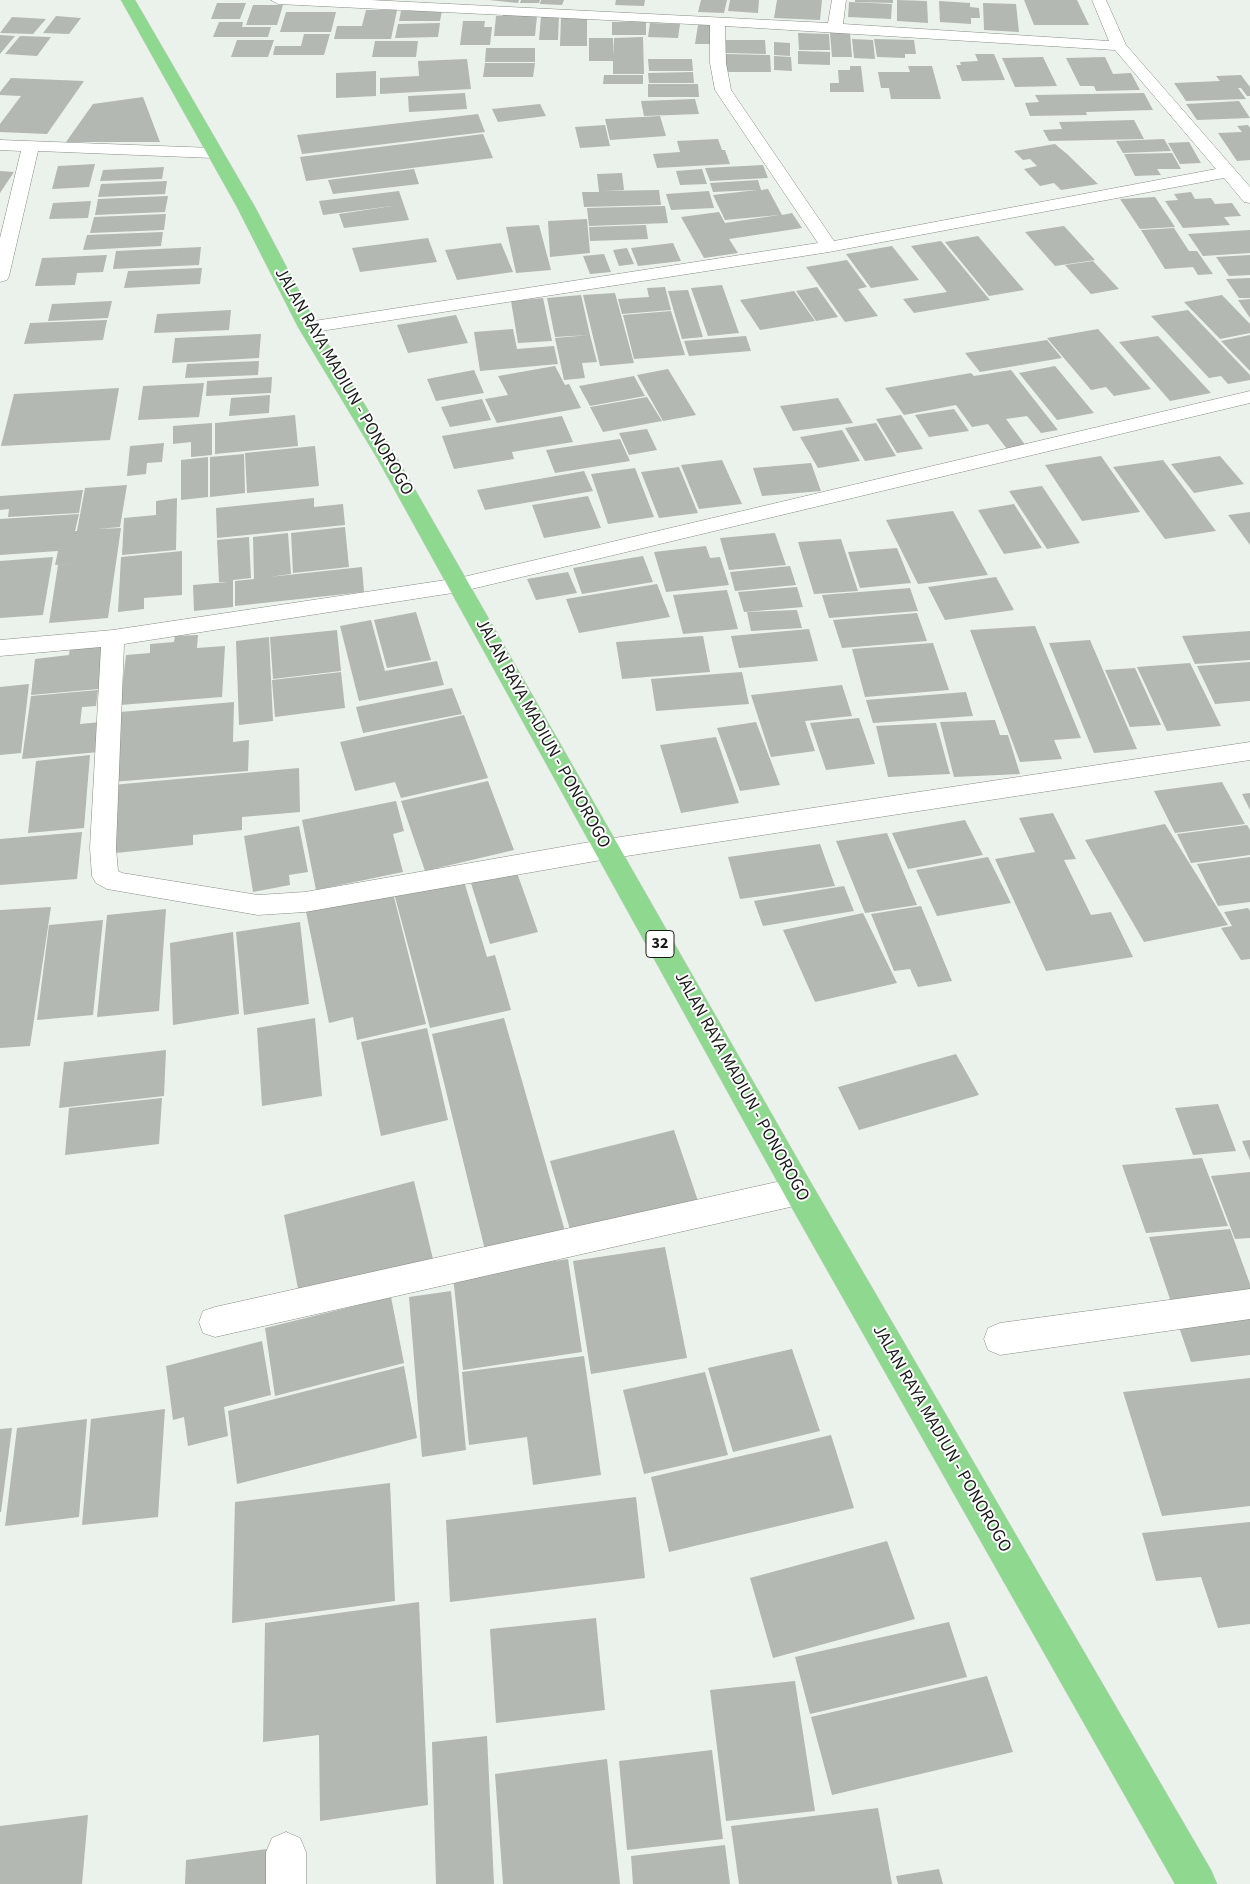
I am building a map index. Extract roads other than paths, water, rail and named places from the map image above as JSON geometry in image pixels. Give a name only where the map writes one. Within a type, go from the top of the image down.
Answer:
[{"type":"highway","name":"JALAN RAYA MADIUN - PONOROGO","points":[[128,0],[213,153],[246,207],[308,327],[386,458],[799,1191],[1197,1884]]},
{"type":"street","points":[[128,0],[137,0]]},
{"type":"street","points":[[278,0],[717,21],[1119,46]]},
{"type":"street","points":[[835,29],[839,0]]},
{"type":"street","points":[[1099,0],[1119,46],[1250,198]]},
{"type":"street","points":[[717,21],[718,63],[723,90],[829,247]]},
{"type":"street","points":[[0,145],[213,153]]},
{"type":"street","points":[[0,276],[31,145]]},
{"type":"street","points":[[308,327],[829,247],[1228,172]]},
{"type":"street","points":[[0,648],[113,638],[458,585],[1250,397]]},
{"type":"street","points":[[113,638],[103,848],[105,876],[116,882],[258,905],[304,902],[607,849],[1250,751]]},
{"type":"street","points":[[215,1322],[799,1191]]},
{"type":"street","points":[[1000,1339],[1250,1304]]}]
